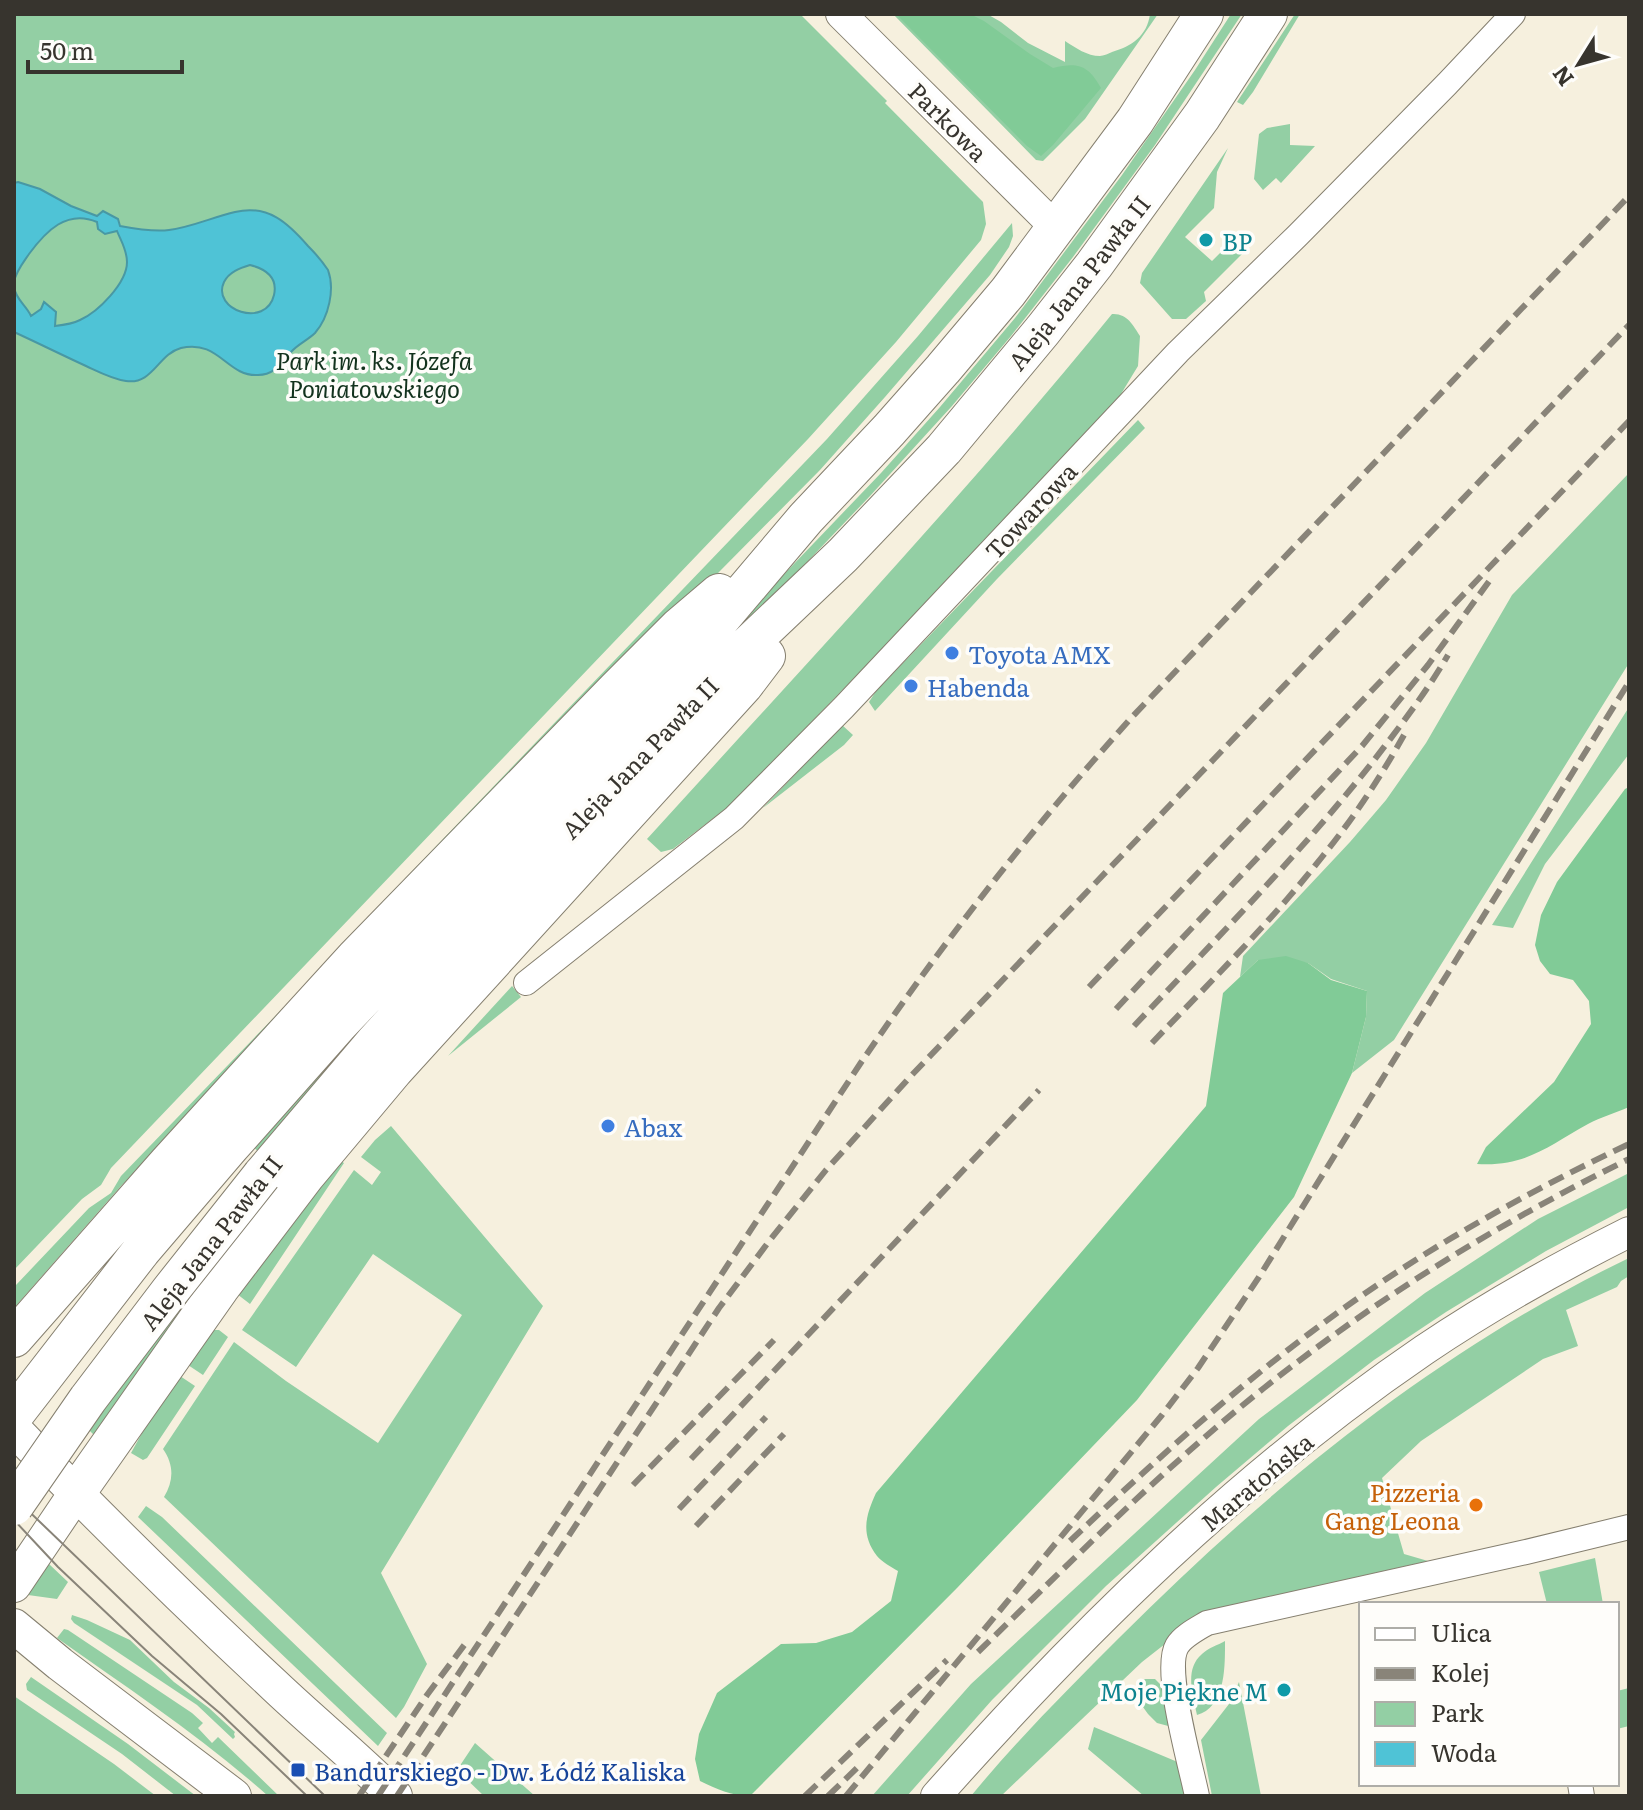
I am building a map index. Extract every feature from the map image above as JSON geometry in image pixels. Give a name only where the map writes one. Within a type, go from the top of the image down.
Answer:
[{"type":"main road","name":"Aleja Jana Pawła II","points":[[14,1415],[141,1251],[339,1024],[696,648],[806,518],[943,369],[1008,292],[1135,121],[1204,14]]},
{"type":"main road","name":"Aleja Jana Pawła II","points":[[14,1506],[97,1387],[170,1291],[262,1175],[375,1042],[596,801],[726,666],[843,555],[944,449],[1043,330],[1144,198],[1268,14]]},
{"type":"main road","points":[[14,1338],[355,958],[517,790],[679,627],[806,518]]},
{"type":"main road","points":[[14,1585],[220,1288],[306,1175],[394,1070],[744,685],[843,555]]},
{"type":"main road","points":[[14,1429],[118,1536],[395,1796]]},
{"type":"main road","points":[[14,1626],[234,1796]]},
{"type":"street","name":"Parkowa","points":[[841,14],[1056,228]]},
{"type":"street","name":"Towarowa","points":[[526,983],[739,813],[844,707],[1178,352],[1308,225],[1513,14]]},
{"type":"street","name":"Maratońska","points":[[936,1796],[1105,1617],[1191,1536],[1281,1458],[1425,1349],[1510,1296],[1629,1232]]},
{"type":"street","points":[[1197,1796],[1173,1685],[1172,1667],[1176,1647],[1207,1623],[1629,1527]]},
{"type":"green space","name":"Park im. ks. Józefa Poniatowskiego","points":[[14,14],[800,14],[983,202],[986,224],[981,240],[896,342],[808,439],[111,1168],[101,1185],[82,1199],[14,1270]]},
{"type":"green space","points":[[893,14],[987,14],[1028,43],[1065,62],[1065,41],[1086,53],[1103,56],[1132,43],[1146,28],[1150,14],[1158,14],[1085,119],[1043,161],[1036,160]]},
{"type":"green space","points":[[896,14],[970,14],[1053,68],[1069,65],[1082,67],[1092,74],[1101,88],[1041,156],[1027,146]]},
{"type":"green space","points":[[1231,14],[1242,14],[1155,145],[1073,257],[952,406],[604,775],[261,1154],[250,1144],[586,781],[881,473],[940,407],[1015,318],[1122,175]]},
{"type":"green space","points":[[1295,14],[1300,14],[1253,92],[1243,105],[1237,102]]},
{"type":"green space","points":[[1290,124],[1290,145],[1315,146],[1281,183],[1276,178],[1263,190],[1254,179],[1259,134],[1267,128]]},
{"type":"green space","points":[[1228,148],[1217,172],[1214,208],[1185,237],[1212,261],[1232,241],[1254,242],[1204,292],[1206,301],[1186,319],[1172,319],[1140,283],[1142,273]]},
{"type":"green space","points":[[1012,223],[1013,236],[1009,247],[990,275],[820,470],[354,941],[347,939],[827,439]]},
{"type":"green space","points":[[1112,314],[1126,318],[1140,336],[1138,366],[1107,417],[732,804],[673,849],[661,852],[647,839],[941,514]]},
{"type":"green space","points":[[1138,420],[1145,428],[997,579],[875,711],[869,702],[876,691]]},
{"type":"green space","points":[[1629,473],[1629,663],[1394,1040],[1352,1073],[1366,1017],[1367,991],[1331,979],[1308,963],[1258,960],[1240,977],[1243,956],[1386,800],[1426,743],[1512,595]]},
{"type":"green space","points":[[1629,707],[1629,754],[1545,864],[1513,928],[1492,925]]},
{"type":"green space","points":[[842,725],[853,735],[844,745],[763,808]]},
{"type":"green space","points":[[1629,787],[1629,1107],[1523,1158],[1477,1164],[1486,1147],[1554,1082],[1591,1024],[1589,1001],[1573,980],[1550,974],[1540,961],[1535,945],[1541,915],[1557,882]]},
{"type":"green space","points":[[339,950],[336,960],[121,1186],[14,1308],[14,1287],[89,1208],[111,1193],[121,1176]]},
{"type":"green space","points":[[1286,956],[1308,963],[1331,980],[1367,991],[1366,1017],[1352,1073],[1294,1197],[1137,1400],[957,1588],[750,1796],[730,1793],[700,1781],[695,1759],[699,1734],[717,1693],[781,1644],[816,1643],[852,1632],[891,1601],[898,1571],[877,1556],[868,1540],[867,1517],[876,1493],[1206,1106],[1223,993],[1258,960]]},
{"type":"green space","points":[[512,986],[521,997],[448,1056]]},
{"type":"green space","points":[[391,1126],[543,1306],[381,1573],[427,1664],[396,1718],[164,1497],[171,1473],[163,1449],[234,1342],[378,1443],[462,1315],[373,1254],[296,1367],[242,1330],[354,1170],[372,1185],[381,1172],[361,1157]]},
{"type":"green space","points":[[339,1160],[344,1163],[250,1304],[237,1294]]},
{"type":"green space","points":[[1629,1173],[1629,1207],[1546,1251],[1446,1312],[1374,1360],[1288,1426],[1106,1586],[992,1700],[907,1796],[872,1796],[971,1684],[1259,1419],[1425,1293],[1538,1219]]},
{"type":"green space","points":[[274,1187],[95,1436],[89,1430],[181,1303]]},
{"type":"green space","points":[[1629,1258],[1629,1276],[1617,1287],[1566,1310],[1578,1346],[1543,1359],[1421,1441],[1382,1478],[1404,1554],[1428,1561],[1215,1609],[1202,1615],[1142,1662],[1001,1796],[971,1796],[1120,1637],[1177,1581],[1296,1475],[1423,1379],[1490,1335]]},
{"type":"green space","points":[[212,1330],[219,1330],[228,1337],[203,1375],[188,1365]]},
{"type":"green space","points":[[180,1376],[195,1386],[143,1460],[131,1453]]},
{"type":"green space","points":[[146,1506],[162,1517],[387,1733],[378,1746],[138,1517]]},
{"type":"green space","points":[[1595,1558],[1603,1602],[1546,1602],[1539,1572]]},
{"type":"green space","points":[[49,1564],[68,1582],[57,1599],[28,1595]]},
{"type":"green space","points":[[72,1615],[130,1640],[174,1682],[235,1732],[235,1737],[233,1739],[197,1705],[74,1623]]},
{"type":"green space","points":[[64,1629],[192,1713],[203,1723],[198,1728],[212,1743],[218,1737],[279,1796],[268,1796],[191,1734],[57,1638]]},
{"type":"green space","points":[[1225,1641],[1224,1673],[1219,1695],[1207,1711],[1197,1715],[1191,1683],[1193,1667],[1204,1652]]},
{"type":"green space","points":[[31,1677],[196,1796],[176,1796],[122,1754],[27,1690],[26,1684]]},
{"type":"green space","points":[[1145,1679],[1155,1679],[1161,1685],[1172,1727],[1157,1723],[1135,1696],[1134,1688]]},
{"type":"green space","points":[[1239,1682],[1261,1796],[1212,1796],[1201,1740],[1229,1704]]},
{"type":"green space","points":[[1629,1688],[1629,1726],[1619,1728],[1619,1690]]},
{"type":"green space","points":[[14,1696],[114,1764],[156,1796],[14,1796]]},
{"type":"green space","points":[[1094,1727],[1180,1763],[1186,1796],[1144,1796],[1088,1749]]},
{"type":"green space","points":[[475,1743],[535,1796],[484,1796],[457,1770]]},
{"type":"water","points":[[14,183],[40,189],[97,216],[103,211],[118,219],[120,226],[144,230],[178,229],[247,210],[267,213],[293,230],[328,270],[331,294],[324,319],[315,333],[269,373],[247,374],[214,353],[194,347],[173,351],[149,374],[135,381],[101,373],[14,332],[14,287],[31,316],[41,309],[44,302],[56,312],[55,326],[80,320],[103,304],[122,279],[127,262],[124,246],[117,231],[105,234],[98,229],[97,222],[76,218],[67,220],[43,237],[18,271],[14,282]],"holes":[[[250,265],[272,279],[274,295],[269,305],[261,311],[241,312],[225,301],[222,292],[224,282],[239,269]]]},
{"type":"tram line","points":[[14,1497],[325,1796]]},
{"type":"tram line","points":[[14,1520],[58,1567],[152,1656],[221,1714],[307,1796]]},
{"type":"railway","points":[[378,1796],[860,1064],[990,886],[1059,800],[1132,717],[1629,196]]},
{"type":"railway","points":[[397,1796],[719,1308],[826,1170],[909,1078],[1629,325]]},
{"type":"railway","points":[[1089,987],[1629,421]]},
{"type":"railway","points":[[1116,1009],[1362,746],[1428,665],[1490,580]]},
{"type":"railway","points":[[1134,1026],[1315,832],[1411,711],[1448,655]]},
{"type":"railway","points":[[846,1796],[1198,1368],[1259,1277],[1629,682]]},
{"type":"railway","points":[[1152,1043],[1302,881],[1355,813],[1404,735]]},
{"type":"railway","points":[[691,1459],[1039,1090]]},
{"type":"railway","points":[[1070,1541],[1157,1460],[1278,1357],[1386,1279],[1465,1230],[1629,1144]]},
{"type":"railway","points":[[978,1652],[1153,1483],[1226,1419],[1307,1355],[1440,1264],[1533,1209],[1629,1159]]},
{"type":"railway","points":[[633,1485],[774,1340]]},
{"type":"railway","points":[[679,1509],[766,1417]]},
{"type":"railway","points":[[696,1526],[784,1434]]},
{"type":"railway","points":[[359,1796],[468,1640]]},
{"type":"railway","points":[[805,1796],[947,1660]]},
{"type":"railway","points":[[828,1796],[857,1768]]},
{"type":"place","name":"BP","points":[[1206,240]]},
{"type":"place","name":"Toyota AMX","points":[[952,653]]},
{"type":"place","name":"Habenda","points":[[911,686]]},
{"type":"place","name":"Abax","points":[[608,1126]]},
{"type":"place","name":"Pizzeria Gang Leona","points":[[1476,1505]]},
{"type":"place","name":"Moje Piękne M","points":[[1284,1690]]},
{"type":"place","name":"Bandurskiego - Dw. Łódź Kaliska","points":[[298,1770]]}]
